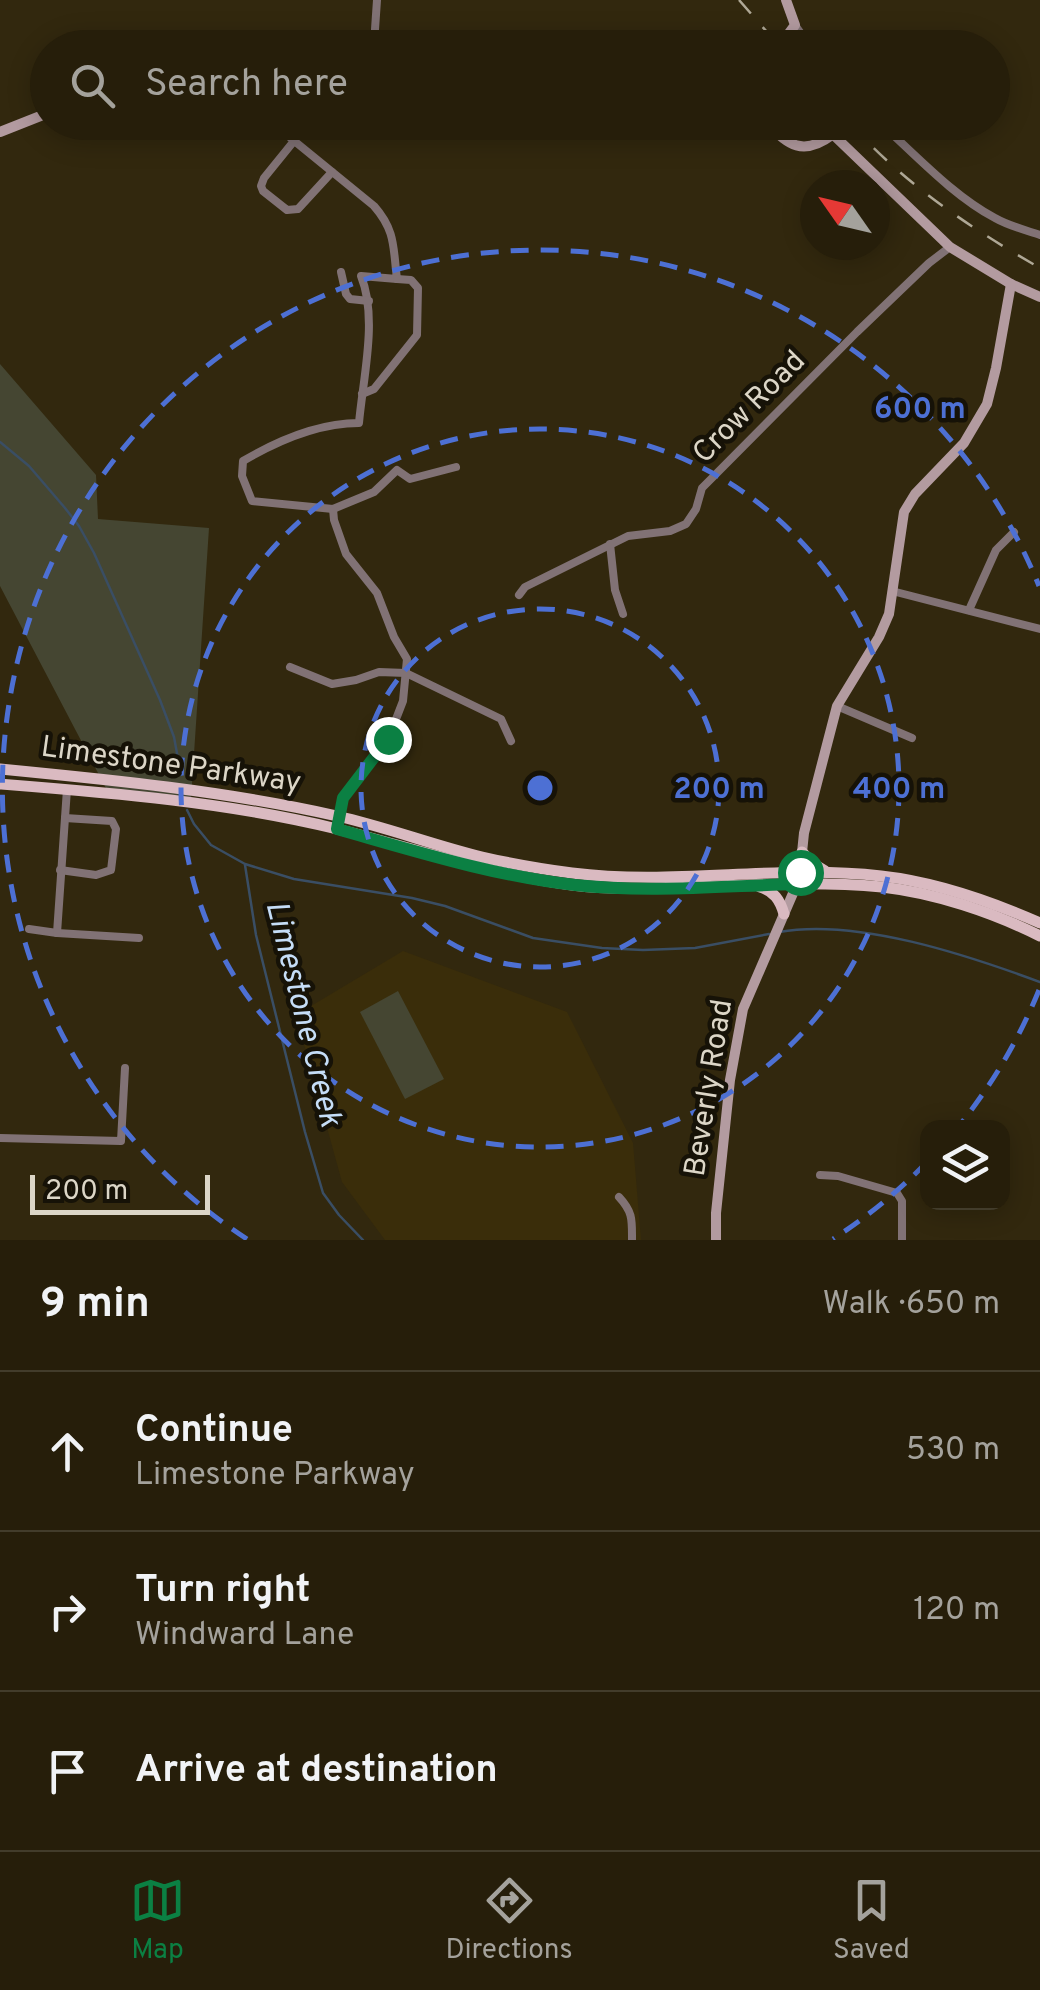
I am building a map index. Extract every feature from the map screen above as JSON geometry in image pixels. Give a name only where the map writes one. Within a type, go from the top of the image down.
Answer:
[{"type":"main road","name":"Limestone Parkway","points":[[0,769],[177,788],[480,856],[575,873],[622,878],[798,878],[882,887],[969,908],[1040,936]]},
{"type":"main road","points":[[68,790],[69,776]]},
{"type":"main road","name":"Limestone Parkway","points":[[0,784],[236,808],[338,823],[477,868],[574,885],[751,885],[828,873],[883,876],[956,891],[1040,923]]},
{"type":"main road","points":[[802,852],[828,873]]},
{"type":"main road","points":[[751,885],[772,892],[784,914]]},
{"type":"street","points":[[375,30],[377,0]]},
{"type":"street","points":[[786,0],[798,30]]},
{"type":"street","points":[[791,30],[794,25]]},
{"type":"street","points":[[0,132],[30,120]]},
{"type":"street","points":[[783,140],[795,146],[808,146],[825,140]]},
{"type":"street","points":[[836,140],[950,247],[1040,297]]},
{"type":"street","points":[[899,140],[963,197],[996,219],[1040,235]]},
{"type":"street","points":[[332,172],[298,209],[287,210],[261,186],[294,141],[332,172],[385,219],[395,247],[397,274]]},
{"type":"street","name":"Crow Road","points":[[519,595],[525,588],[628,536],[670,531],[686,524],[696,510],[702,488],[712,477],[857,332],[950,247]]},
{"type":"street","points":[[340,272],[350,299],[369,301]]},
{"type":"street","points":[[362,394],[374,389],[417,334],[418,288],[397,274],[361,276],[369,301],[369,322],[359,423],[316,428],[243,460],[242,476],[252,501],[333,510],[374,492],[398,470],[410,479],[456,467]]},
{"type":"street","name":"Beverly Road","points":[[716,1240],[730,1080],[744,1009],[798,878],[810,806],[837,706],[880,637],[888,614],[901,524],[909,502],[964,443],[987,404],[1011,284]]},
{"type":"street","points":[[333,510],[346,554],[377,593],[407,659],[403,701],[386,745],[343,798],[338,823]]},
{"type":"street","points":[[968,610],[996,550],[1014,532]]},
{"type":"street","points":[[610,544],[615,590],[623,614]]},
{"type":"street","points":[[892,591],[1040,629]]},
{"type":"street","points":[[290,666],[332,684],[380,672],[406,673],[501,719],[511,741]]},
{"type":"street","points":[[837,706],[912,738]]},
{"type":"street","points":[[56,934],[68,790]]},
{"type":"street","points":[[60,870],[96,875],[104,874],[113,864],[116,829],[112,821],[65,818]]},
{"type":"street","points":[[29,929],[138,938]]},
{"type":"street","points":[[0,1138],[121,1141],[125,1068]]},
{"type":"street","points":[[820,1174],[897,1194],[902,1200],[902,1240]]},
{"type":"street","points":[[620,1197],[632,1217],[632,1240]]},
{"type":"shaded area","points":[[403,951],[567,1012],[633,1143],[641,1240],[385,1240],[342,1182],[296,1015]]},
{"type":"green space","points":[[0,364],[96,475],[98,519],[209,528],[191,799],[108,792],[0,586]]},
{"type":"green space","points":[[398,991],[444,1079],[405,1099],[360,1012]]},
{"type":"waterway","name":"Limestone Creek","points":[[0,442],[29,466],[65,508],[94,553],[160,700],[174,737],[181,775]]},
{"type":"waterway","points":[[187,810],[211,845],[245,864],[294,879],[445,906],[533,938],[643,950],[695,948],[769,934]]},
{"type":"waterway","name":"Limestone Creek","points":[[245,865],[256,935],[323,1193],[363,1240]]},
{"type":"waterway","points":[[779,932],[810,929],[877,935],[946,951],[1040,982]]},
{"type":"railway","points":[[739,0],[765,30]]},
{"type":"railway","points":[[866,140],[938,203],[1040,268]]},
{"type":"route","points":[[388,739],[343,798],[337,829],[477,868],[574,885],[622,888],[797,884],[800,872]]}]
